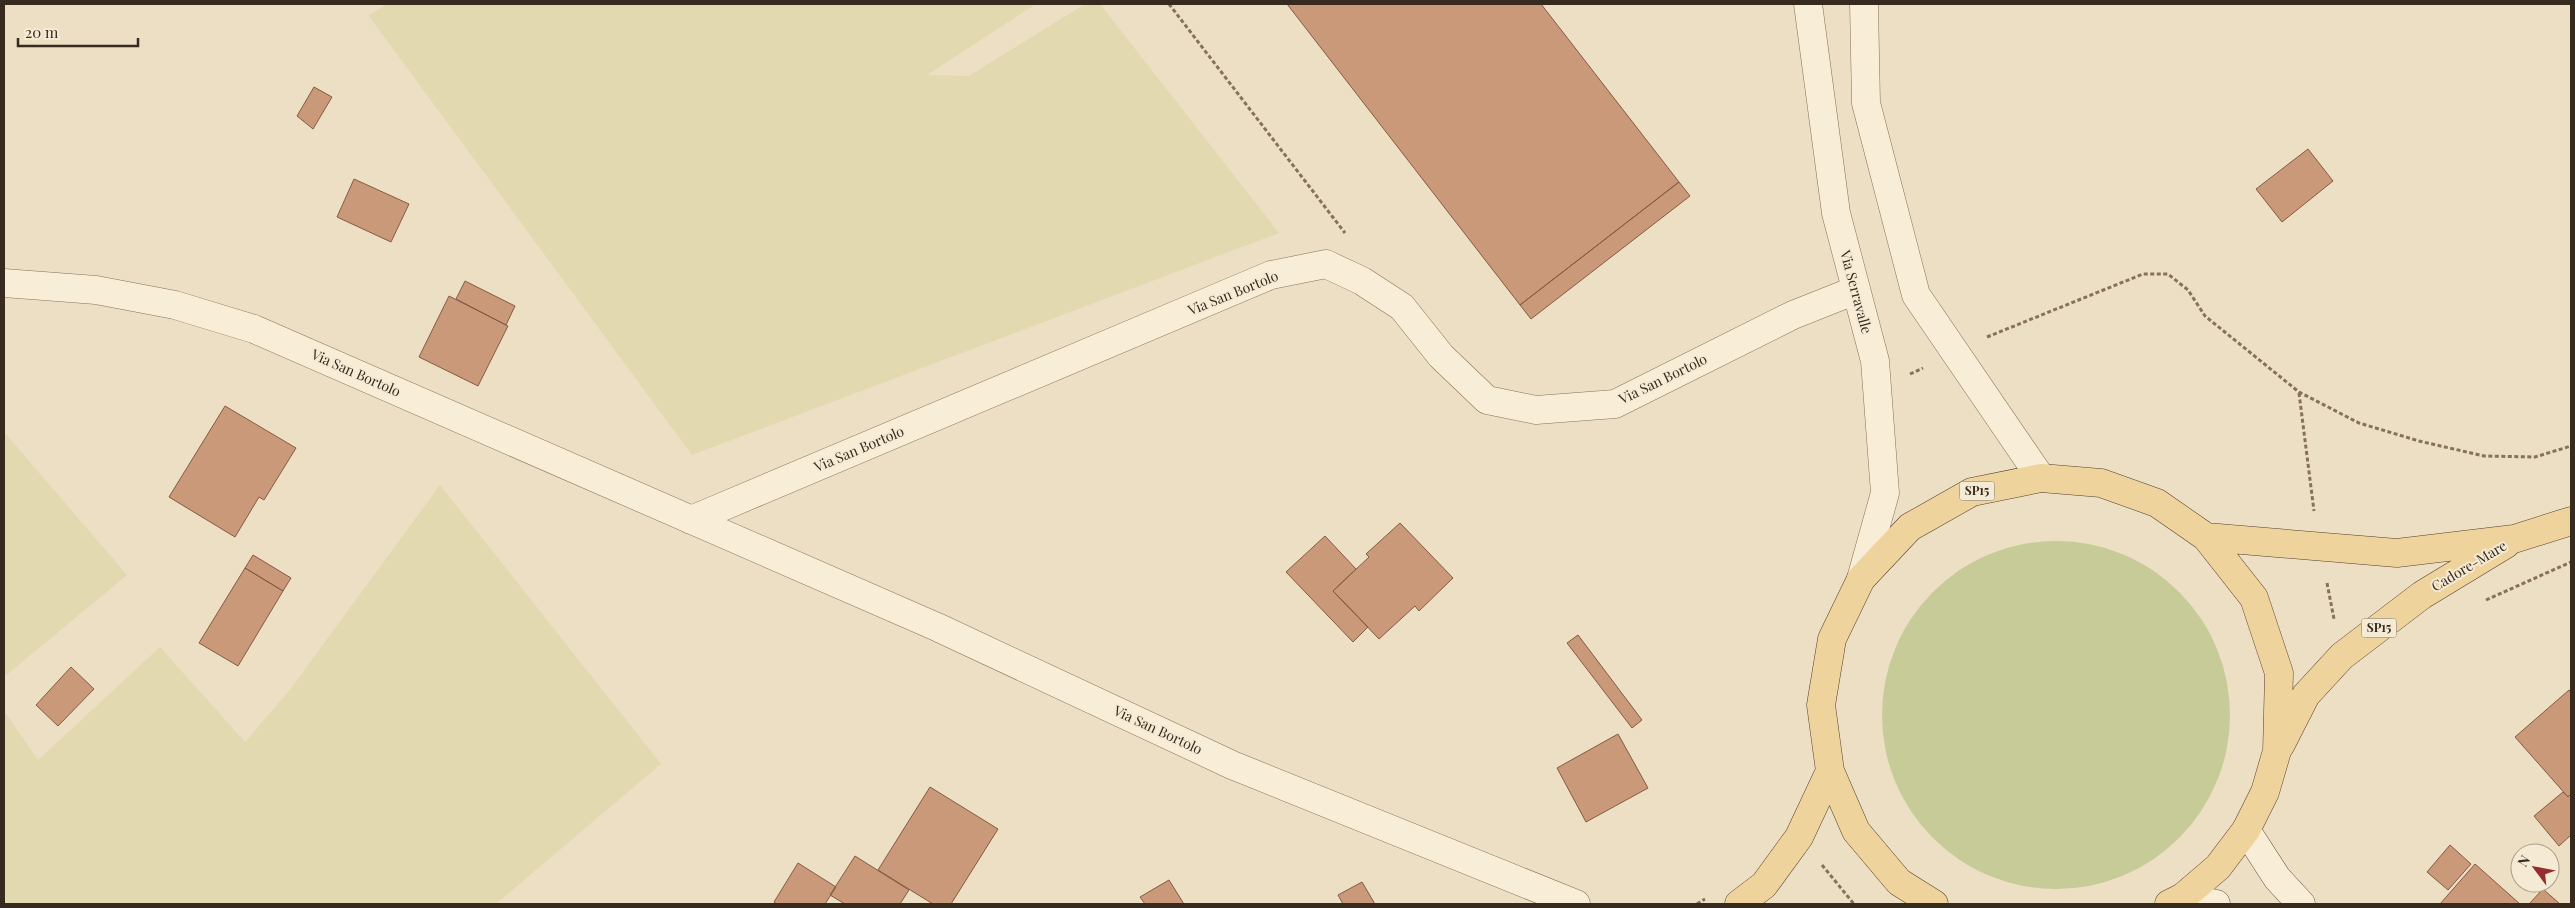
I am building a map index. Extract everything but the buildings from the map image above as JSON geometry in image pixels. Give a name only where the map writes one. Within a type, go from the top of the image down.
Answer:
[{"type":"main road","name":"SP15","points":[[1934,904],[1899,882],[1856,831],[1830,771],[1821,705],[1832,639],[1861,579],[1910,527],[1972,492],[2041,478],[2100,483],[2157,503],[2206,537],[2254,598],[2279,673],[2277,751],[2265,792],[2246,830],[2218,867],[2176,901]]},
{"type":"main road","name":"SP15","points":[[2514,539],[2571,520]]},
{"type":"main road","name":"Cadore-Mare","points":[[2206,537],[2398,552],[2514,539]]},
{"type":"main road","name":"Cadore-Mare","points":[[2277,751],[2306,695],[2342,656],[2422,595],[2514,539]]},
{"type":"main road","points":[[1739,904],[1764,885],[1799,837],[1830,771]]},
{"type":"street","name":"Via Serravalle","points":[[1808,4],[1836,213],[1874,360],[1885,493],[1861,579]]},
{"type":"street","points":[[1864,4],[1866,103],[1916,295],[2041,478]]},
{"type":"street","name":"Via San Bortolo","points":[[691,520],[1271,275],[1326,264],[1362,281],[1402,307],[1441,356],[1487,400],[1536,410],[1615,404],[1793,315],[1856,290]]},
{"type":"street","name":"Via San Bortolo","points":[[4,283],[96,290],[174,305],[254,329],[937,627],[1232,765],[1576,904]]},
{"type":"street","points":[[2246,830],[2277,878],[2301,904]]},
{"type":"street","points":[[2176,901],[2216,904]]},
{"type":"path","points":[[1169,4],[1348,237]]},
{"type":"path","points":[[1989,336],[2143,274],[2168,274],[2188,290],[2205,316],[2299,392],[2359,424],[2419,442],[2484,456],[2535,457],[2571,446]]},
{"type":"shaded area","points":[[388,4],[1036,4],[927,75],[969,76],[1085,4],[1100,4],[1279,233],[692,455],[368,15]]},
{"type":"shaded area","points":[[4,432],[127,575],[4,677]]},
{"type":"shaded area","points":[[440,485],[661,764],[496,904],[4,904],[4,711],[38,760],[160,647],[245,742],[289,691]]},
{"type":"green space","points":[[2056,541],[2090,544],[2123,554],[2153,570],[2179,592],[2201,618],[2217,648],[2227,681],[2230,715],[2227,749],[2217,782],[2201,812],[2179,838],[2153,860],[2123,876],[2090,886],[2056,889],[2022,886],[1989,876],[1959,860],[1933,838],[1911,812],[1895,782],[1885,749],[1882,715],[1885,681],[1895,648],[1911,618],[1933,592],[1959,570],[1989,554],[2022,544]]}]
